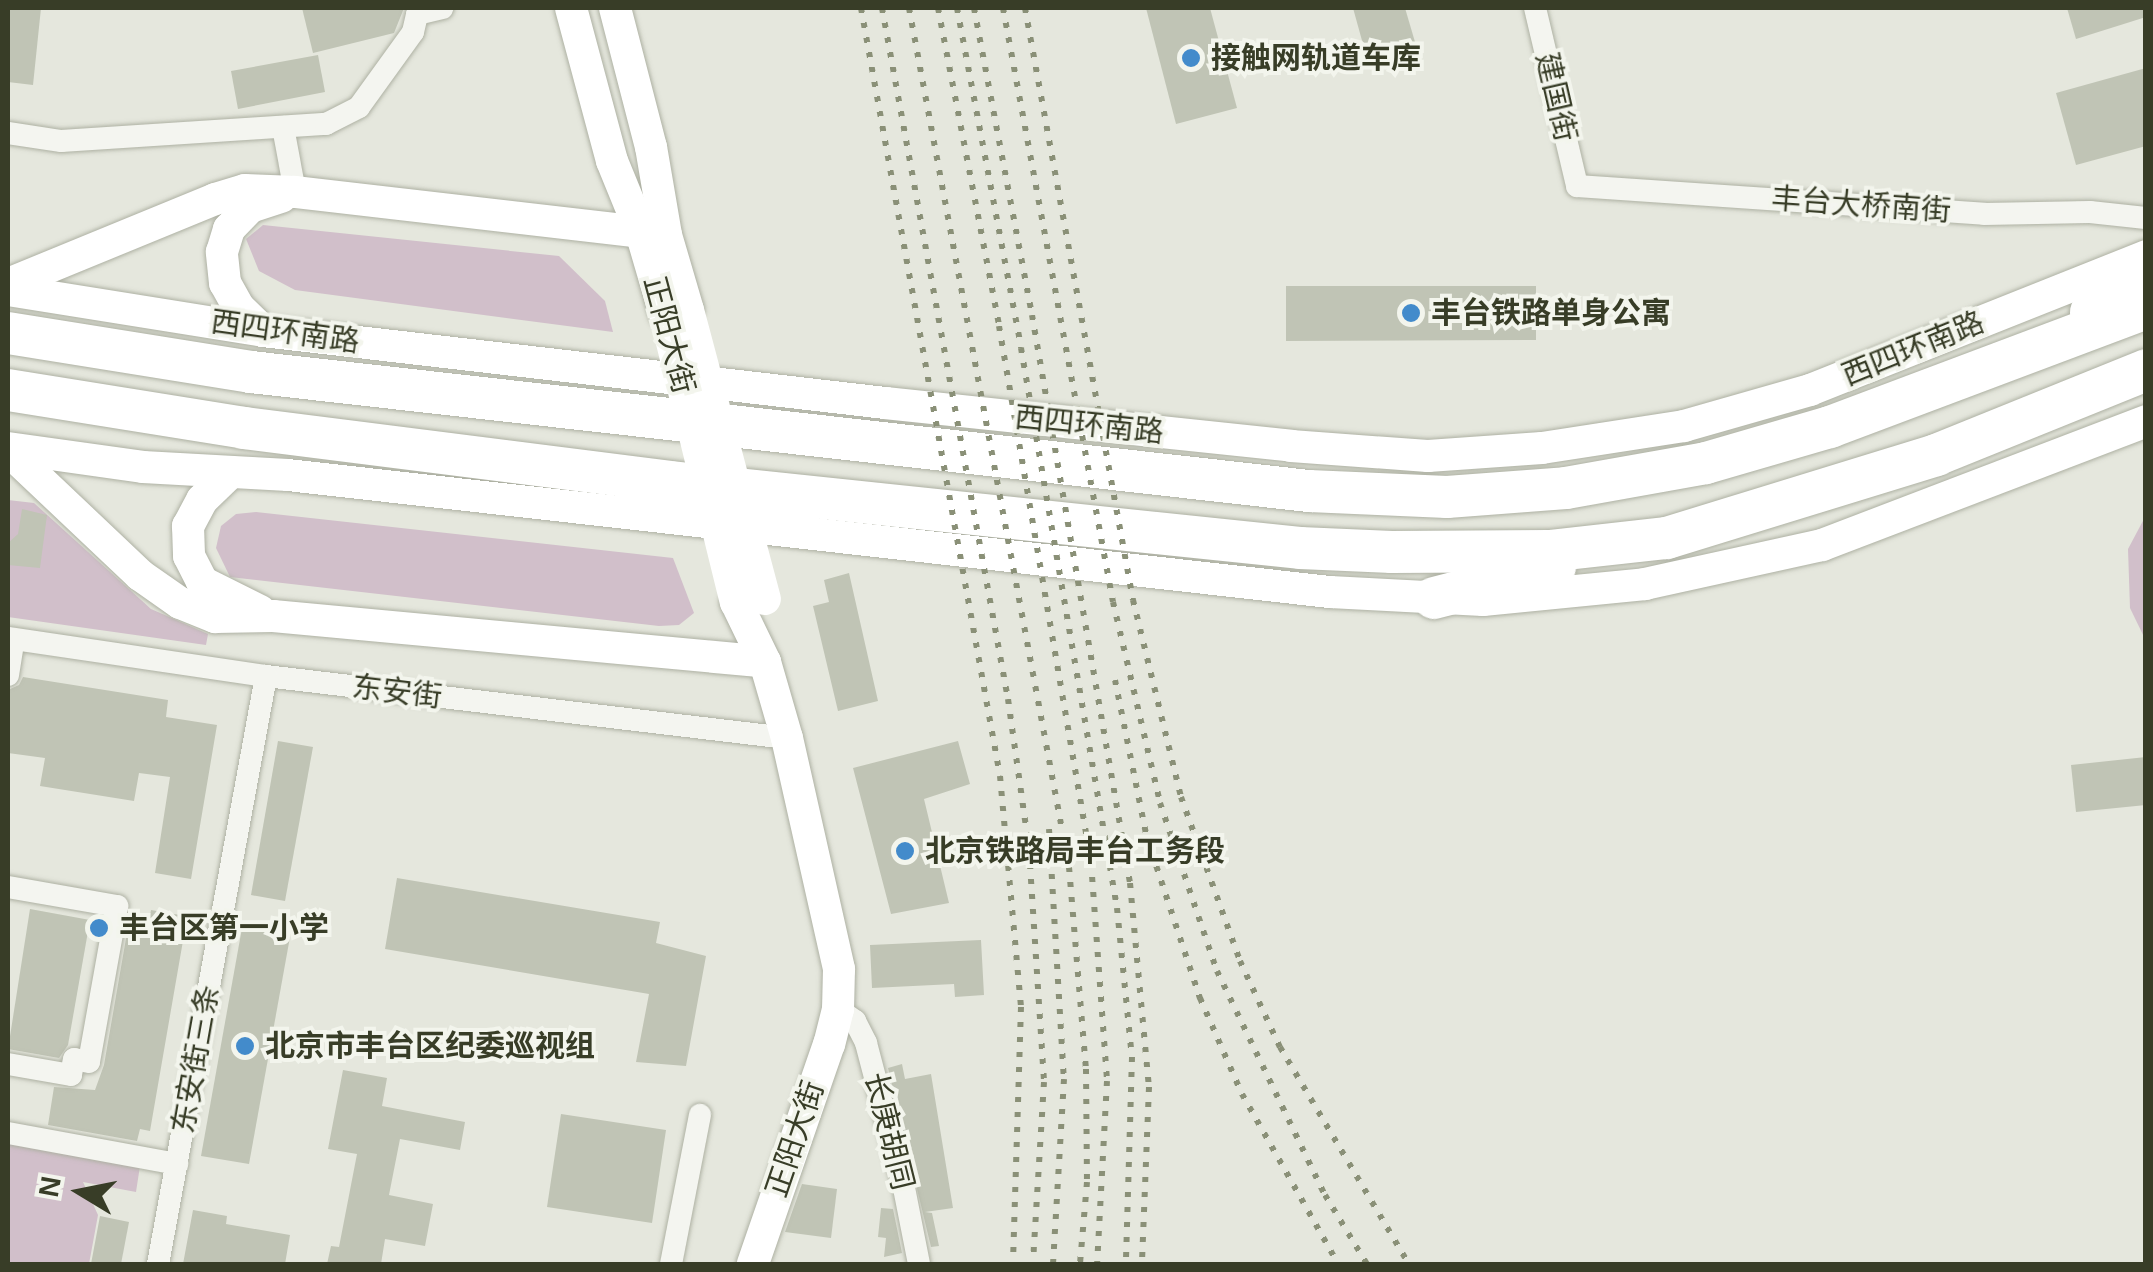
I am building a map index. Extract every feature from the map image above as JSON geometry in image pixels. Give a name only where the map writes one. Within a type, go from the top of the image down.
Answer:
[{"type":"highway","points":[[2050,342],[2146,273]]},
{"type":"highway","name":"西四环南路","points":[[8,334],[271,374],[1309,492],[1447,498],[1566,488],[1706,464],[1830,427],[2146,308]]},
{"type":"highway","points":[[1434,598],[1667,538],[1936,455],[2146,370]]},
{"type":"highway","points":[[2075,400],[2146,389]]},
{"type":"highway","points":[[8,390],[244,428],[669,482],[1300,548],[1549,551],[1667,538]]},
{"type":"street","points":[[8,133],[62,141],[326,124],[360,107],[413,32],[417,14],[442,8]]},
{"type":"street","name":"正阳大街","points":[[571,8],[612,161],[653,234],[676,312],[788,738],[839,969],[838,1008],[753,1264]]},
{"type":"street","name":"正阳大街","points":[[615,8],[651,148],[653,234]]},
{"type":"street","name":"建国街","points":[[1535,8],[1577,186]]},
{"type":"street","points":[[283,127],[295,192]]},
{"type":"street","name":"丰台大桥南街","points":[[1577,186],[1984,214],[2090,212],[2146,218]]},
{"type":"street","points":[[8,287],[214,198],[245,190],[295,192],[653,234]]},
{"type":"street","points":[[264,331],[239,308],[225,283],[222,252],[229,229],[250,207],[295,192]]},
{"type":"street","name":"西四环南路","points":[[8,287],[264,331],[885,403],[1290,446],[1428,456],[1542,448],[1684,426],[1810,390],[2146,256]]},
{"type":"street","points":[[8,449],[143,468],[288,474],[1272,586],[1434,598],[1531,598],[1644,584],[1822,545],[2146,421]]},
{"type":"street","points":[[8,449],[140,575],[180,603],[216,617],[273,616],[766,662]]},
{"type":"street","points":[[231,472],[202,500],[188,526],[189,556],[202,582],[273,616]]},
{"type":"street","points":[[8,675],[11,639]]},
{"type":"street","name":"东安街","points":[[11,639],[266,676],[788,738]]},
{"type":"street","name":"东安街三条","points":[[158,1264],[266,676]]},
{"type":"street","points":[[8,887],[116,906],[89,1062],[74,1059],[71,1074],[8,1064]]},
{"type":"street","name":"长庚胡同","points":[[838,1008],[855,1020],[866,1043],[904,1188],[918,1264]]},
{"type":"street","points":[[671,1264],[700,1116]]},
{"type":"street","points":[[8,1133],[177,1164]]},
{"type":"shaded area","points":[[263,225],[559,256],[605,301],[613,332],[295,290],[259,271],[246,239]]},
{"type":"shaded area","points":[[8,500],[34,503],[151,609],[208,634],[206,645],[8,617]]},
{"type":"shaded area","points":[[256,512],[673,558],[694,613],[679,625],[659,626],[230,577],[216,548],[221,526],[236,514]]},
{"type":"shaded area","points":[[2145,517],[2145,639],[2130,608],[2128,549]]},
{"type":"shaded area","points":[[8,1141],[140,1166],[136,1192],[83,1182],[98,1215],[89,1264],[8,1264]]},
{"type":"building","points":[[8,8],[41,8],[33,85],[8,82]]},
{"type":"building","points":[[302,8],[404,8],[394,33],[313,53]]},
{"type":"building","name":"接触网轨道车库","points":[[1146,8],[1210,8],[1237,108],[1176,124]]},
{"type":"building","points":[[1353,8],[1405,8],[1415,42],[1366,55]]},
{"type":"building","points":[[2067,8],[2146,8],[2146,17],[2076,39]]},
{"type":"building","points":[[318,55],[325,92],[238,109],[231,71]]},
{"type":"building","points":[[2146,68],[2146,146],[2076,165],[2056,93]]},
{"type":"building","name":"丰台铁路单身公寓","points":[[1286,286],[1536,286],[1536,340],[1286,341]]},
{"type":"building","points":[[22,509],[47,515],[40,568],[8,565],[8,543],[18,534]]},
{"type":"building","points":[[849,573],[878,701],[838,711],[813,606],[829,602],[824,580]]},
{"type":"building","points":[[23,677],[168,700],[166,717],[217,725],[191,879],[155,873],[170,777],[139,773],[134,801],[40,786],[45,758],[8,753],[8,690],[19,685]]},
{"type":"building","points":[[278,741],[313,747],[285,901],[251,895]]},
{"type":"building","name":"北京铁路局丰台工务段","points":[[958,741],[970,784],[924,799],[949,903],[891,914],[853,768]]},
{"type":"building","points":[[2146,757],[2146,805],[2076,812],[2071,765]]},
{"type":"building","points":[[397,878],[660,922],[656,943],[706,956],[686,1066],[636,1062],[649,994],[385,949]]},
{"type":"building","points":[[30,909],[90,920],[68,1045],[59,1058],[8,1049]]},
{"type":"building","points":[[151,910],[180,915],[177,933],[184,935],[150,1131],[140,1129],[137,1141],[48,1125],[54,1087],[95,1090],[104,1065],[128,927],[147,930]]},
{"type":"building","name":"北京市丰台区纪委巡视组","points":[[242,928],[290,937],[249,1164],[201,1156]]},
{"type":"building","points":[[981,940],[984,995],[955,997],[954,984],[872,988],[870,945]]},
{"type":"building","points":[[902,1064],[905,1079],[931,1074],[953,1208],[925,1212],[932,1213],[939,1246],[931,1247],[888,1068]]},
{"type":"building","points":[[343,1070],[387,1078],[382,1106],[465,1122],[460,1150],[400,1139],[389,1195],[433,1204],[425,1246],[385,1239],[381,1264],[327,1264],[331,1246],[339,1247],[357,1154],[328,1149]]},
{"type":"building","points":[[561,1114],[666,1130],[652,1223],[547,1207]]},
{"type":"building","points":[[802,1184],[837,1189],[831,1238],[785,1232]]},
{"type":"building","points":[[881,1208],[893,1209],[902,1253],[884,1257],[886,1238],[878,1237]]},
{"type":"building","points":[[193,1210],[227,1216],[226,1224],[290,1235],[285,1264],[183,1264]]},
{"type":"building","points":[[100,1216],[129,1222],[121,1264],[91,1264]]},
{"type":"railway","points":[[861,8],[1000,776],[1021,1007],[1013,1264]]},
{"type":"railway","points":[[882,8],[1008,699],[1029,849],[1044,1082],[1033,1264]]},
{"type":"railway","points":[[909,8],[1069,867],[1086,1069],[1087,1182],[1080,1264]]},
{"type":"railway","points":[[938,8],[999,326],[1091,862],[1107,1081],[1097,1264]]},
{"type":"railway","points":[[957,8],[1021,348],[1117,908],[1132,1057],[1126,1264]]},
{"type":"railway","points":[[974,8],[1032,315],[1130,883],[1149,1087],[1142,1264]]},
{"type":"railway","points":[[1003,8],[1113,602],[1160,803],[1217,971],[1325,1195],[1367,1264]]},
{"type":"railway","points":[[1025,8],[1133,600],[1181,797],[1240,961],[1280,1047],[1409,1264]]},
{"type":"railway","points":[[1115,680],[1147,838],[1200,998],[1242,1094],[1338,1264]]},
{"type":"railway","points":[[1049,829],[1064,1079],[1053,1264]]},
{"type":"place","name":"接触网轨道车库","points":[[1191,58]]},
{"type":"place","name":"丰台铁路单身公寓","points":[[1411,313]]},
{"type":"place","name":"北京铁路局丰台工务段","points":[[905,851]]},
{"type":"place","name":"丰台区第一小学","points":[[99,928]]},
{"type":"place","name":"北京市丰台区纪委巡视组","points":[[245,1046]]}]
